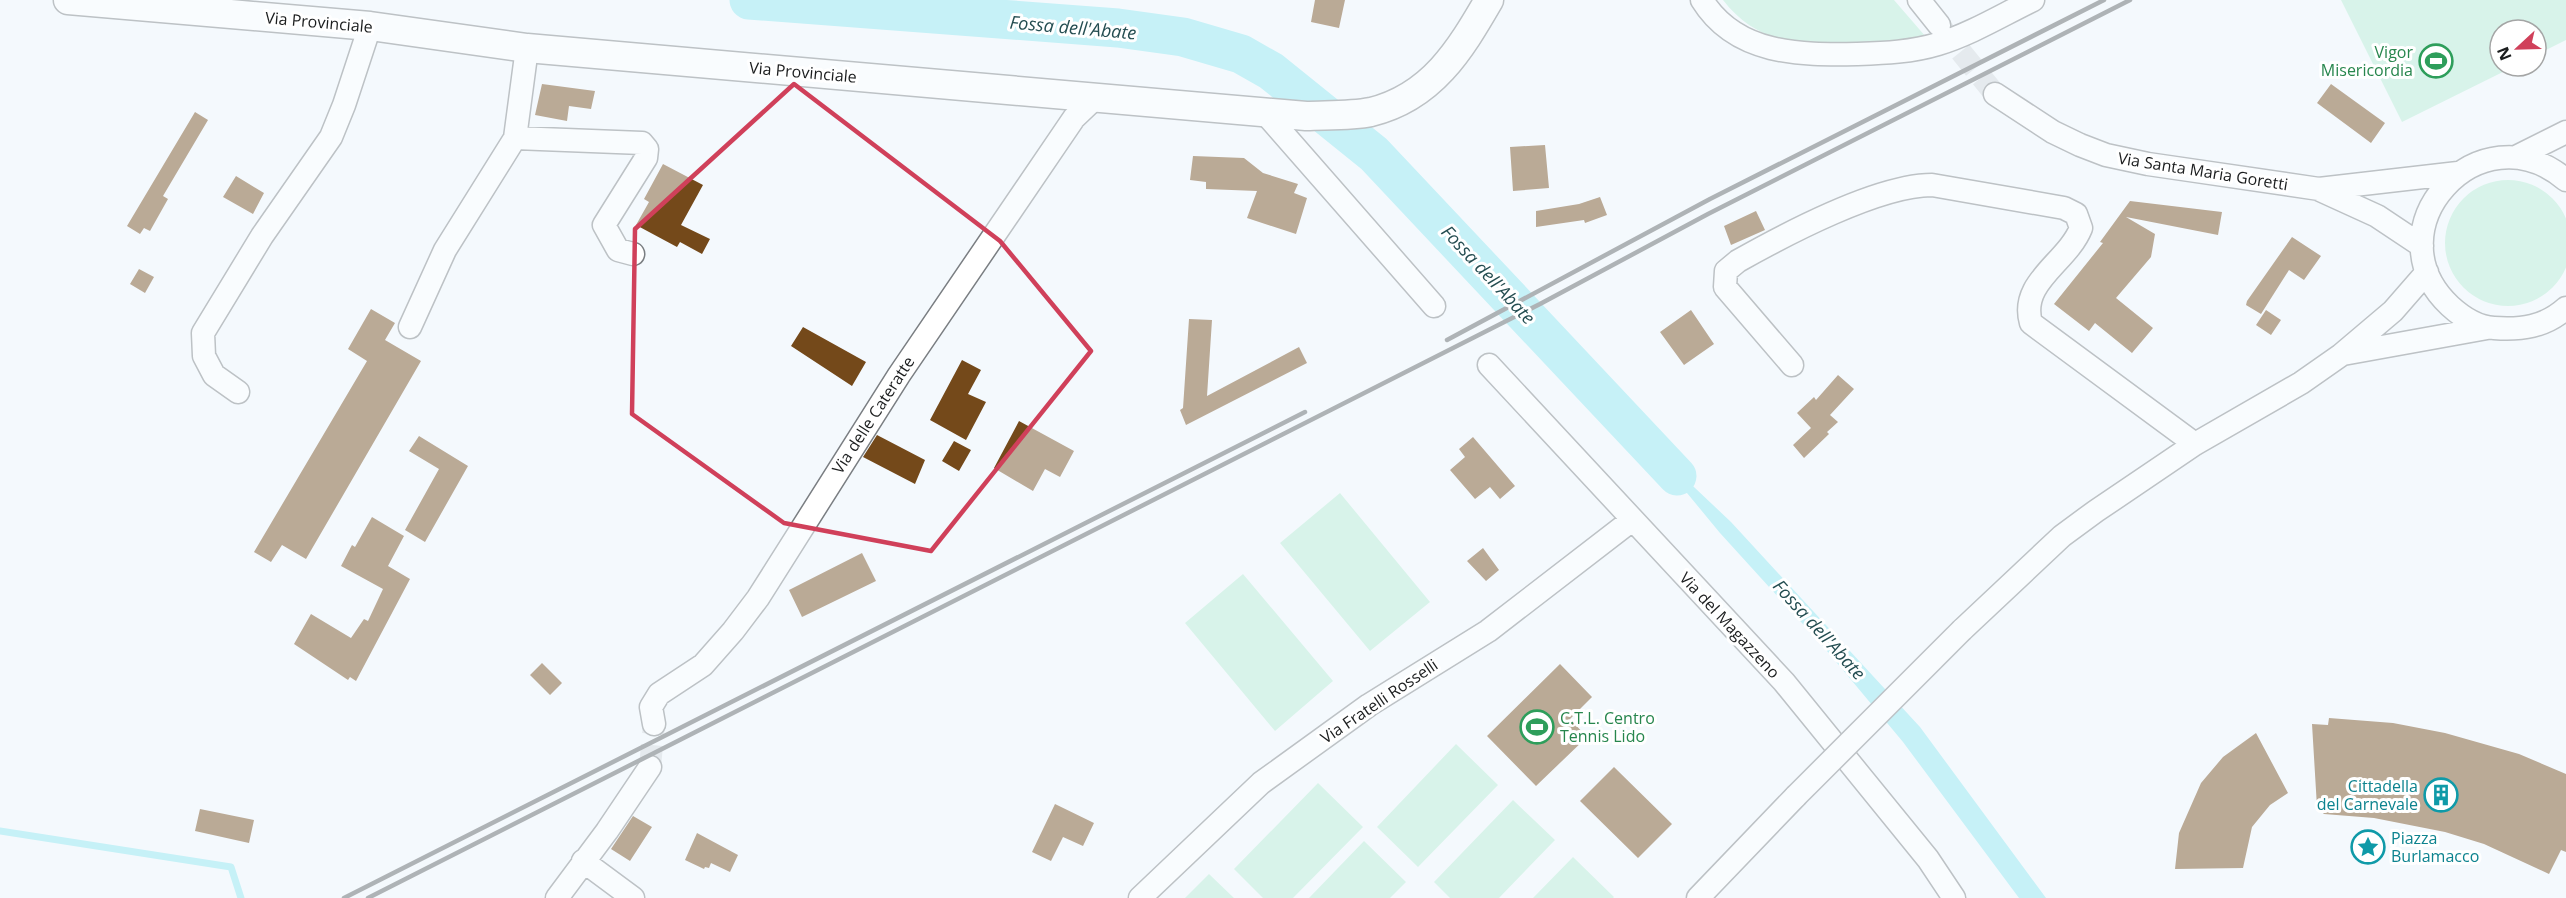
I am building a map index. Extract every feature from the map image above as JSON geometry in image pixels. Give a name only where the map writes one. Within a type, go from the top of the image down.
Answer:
[{"type":"main road","name":"Via Provinciale","points":[[68,0],[370,26],[527,48],[1306,116],[1371,112],[1415,93],[1436,77],[1457,55],[1489,0]]},
{"type":"street","points":[[1702,0],[1720,21],[1743,39],[1769,50],[1816,55],[1924,48],[1965,34],[2033,0]]},
{"type":"street","points":[[1919,0],[1939,25]]},
{"type":"street","points":[[238,392],[214,375],[204,356],[203,333],[262,236],[331,137],[370,26]]},
{"type":"street","points":[[410,327],[445,250],[515,138],[527,48]]},
{"type":"street","name":"Via Santa Maria Goretti","points":[[1995,94],[2053,132],[2106,155],[2148,164],[2319,189],[2458,173]]},
{"type":"street","name":"Via delle Cateratte","points":[[654,724],[651,707],[659,694],[703,665],[758,598],[899,375],[1074,118],[1095,98]]},
{"type":"street","points":[[1265,112],[1434,306]]},
{"type":"street","points":[[2516,157],[2566,132]]},
{"type":"street","points":[[515,138],[642,143],[647,149],[646,158],[604,225],[618,250],[633,254]]},
{"type":"street","points":[[2488,328],[2462,316],[2441,297],[2427,272],[2422,246],[2426,218],[2438,193],[2458,173],[2476,163],[2495,158],[2516,157],[2537,162],[2566,180]]},
{"type":"street","points":[[1792,365],[1725,287],[1726,271],[1738,261],[1829,216],[1896,189],[1916,185],[1932,185],[2064,208],[2076,214],[2081,228],[2077,239],[2031,292],[2027,309],[2031,323],[2195,444]]},
{"type":"street","name":"Via Santa Maria Goretti","points":[[2319,189],[2377,216],[2422,246]]},
{"type":"street","points":[[1698,898],[1962,630],[2062,536],[2195,444],[2301,383],[2341,355],[2393,311],[2427,272]]},
{"type":"street","points":[[2341,355],[2488,328],[2517,330],[2539,325],[2566,308]]},
{"type":"street","name":"Via del Magazzeno","points":[[1489,365],[1784,682],[1928,859],[1954,898]]},
{"type":"street","name":"Via Fratelli Rosselli","points":[[1140,898],[1261,783],[1369,705],[1488,631],[1632,520]]},
{"type":"street","points":[[557,898],[607,831],[650,767]]},
{"type":"street","points":[[583,861],[633,898]]},
{"type":"highlighted area","points":[[794,84],[1000,241],[1091,351],[931,551],[784,523],[632,414],[635,229]]},
{"type":"green space","points":[[1723,0],[1894,0],[1926,37],[1916,42],[1837,46],[1787,41],[1763,33],[1742,20]]},
{"type":"green space","name":"Vigor Misericordia","points":[[2341,0],[2566,0],[2566,40],[2548,49],[2548,18],[2488,18],[2488,78],[2491,78],[2402,122]]},
{"type":"green space","points":[[2508,180],[2532,185],[2552,199],[2566,219],[2571,243],[2566,267],[2552,287],[2532,301],[2508,306],[2484,301],[2464,287],[2450,267],[2445,243],[2450,219],[2464,199],[2484,185]]},
{"type":"green space","points":[[1340,493],[1430,602],[1370,651],[1280,543]]},
{"type":"green space","points":[[1243,574],[1333,681],[1275,731],[1185,623]]},
{"type":"green space","points":[[1456,744],[1498,785],[1418,867],[1377,827]]},
{"type":"green space","points":[[1318,783],[1363,827],[1293,898],[1263,898],[1234,869]]},
{"type":"green space","points":[[1513,800],[1555,840],[1499,898],[1450,898],[1434,882]]},
{"type":"green space","points":[[1364,841],[1406,882],[1390,898],[1309,898]]},
{"type":"green space","points":[[1573,857],[1614,897],[1533,898]]},
{"type":"green space","points":[[1209,874],[1234,898],[1185,898]]},
{"type":"water","points":[[1640,436],[1731,522],[1920,727],[2046,898],[2019,898],[1903,742],[1822,645],[1720,533]]},
{"type":"building","points":[[1315,0],[1345,0],[1339,28],[1311,22]]},
{"type":"building","points":[[542,84],[595,91],[591,109],[569,106],[567,121],[535,115]]},
{"type":"building","points":[[2331,84],[2385,123],[2371,143],[2317,103]]},
{"type":"building","points":[[195,112],[208,120],[163,196],[168,199],[150,231],[144,228],[140,234],[127,226]]},
{"type":"building","points":[[1545,145],[1549,188],[1513,191],[1510,147]]},
{"type":"building","points":[[1193,156],[1244,158],[1263,173],[1298,184],[1294,193],[1307,198],[1296,234],[1247,218],[1257,191],[1206,189],[1206,182],[1190,180]]},
{"type":"building","points":[[663,164],[703,185],[681,225],[710,239],[702,254],[680,242],[677,247],[636,225],[649,202],[644,199]]},
{"type":"building","points":[[236,176],[264,193],[253,214],[223,197]]},
{"type":"building","points":[[1600,197],[1607,215],[1585,223],[1584,220],[1536,227],[1536,211],[1579,204]]},
{"type":"building","points":[[2130,201],[2222,212],[2218,235],[2126,217],[2155,234],[2151,257],[2116,298],[2153,328],[2132,353],[2095,323],[2089,331],[2054,304],[2103,243],[2100,242]]},
{"type":"building","points":[[1756,211],[1765,230],[1731,245],[1724,226]]},
{"type":"building","points":[[2292,237],[2321,256],[2304,280],[2289,270],[2261,314],[2246,305],[2247,301]]},
{"type":"building","points":[[139,269],[154,277],[145,293],[130,284]]},
{"type":"building","points":[[371,309],[395,323],[385,340],[421,361],[306,559],[282,545],[271,562],[254,552],[367,361],[348,349]]},
{"type":"building","points":[[1691,310],[1714,344],[1684,365],[1660,332]]},
{"type":"building","points":[[2266,310],[2281,320],[2271,335],[2256,325]]},
{"type":"building","points":[[1189,319],[1212,320],[1207,396],[1299,347],[1307,363],[1186,425],[1180,410],[1183,408]]},
{"type":"building","points":[[803,327],[866,362],[852,386],[791,346]]},
{"type":"building","points":[[962,360],[981,370],[968,394],[986,402],[966,440],[930,420]]},
{"type":"building","points":[[1838,375],[1854,389],[1830,415],[1838,422],[1804,458],[1793,445],[1811,428],[1797,413],[1814,397],[1816,400]]},
{"type":"building","points":[[1019,421],[1074,451],[1060,477],[1045,469],[1033,491],[994,468]]},
{"type":"building","points":[[877,435],[925,460],[915,484],[863,457]]},
{"type":"building","points":[[419,436],[468,466],[425,542],[405,530],[439,469],[409,451]]},
{"type":"building","points":[[1473,437],[1515,486],[1500,499],[1490,487],[1475,499],[1450,470],[1465,457],[1459,449]]},
{"type":"building","points":[[954,441],[971,450],[959,471],[942,461]]},
{"type":"building","points":[[372,517],[404,536],[388,566],[410,579],[356,681],[350,677],[348,680],[294,644],[311,614],[351,638],[364,619],[368,621],[383,589],[341,566],[352,545],[355,547]]},
{"type":"building","points":[[1483,548],[1499,570],[1486,581],[1467,561]]},
{"type":"building","points":[[862,553],[876,581],[802,617],[789,590]]},
{"type":"building","points":[[542,663],[562,683],[550,695],[530,675]]},
{"type":"building","name":"C.T.L. Centro Tennis Lido","points":[[1560,664],[1592,697],[1570,719],[1587,737],[1536,786],[1487,736]]},
{"type":"building","name":"Cittadella del Carnevale","points":[[2329,718],[2393,723],[2445,733],[2519,754],[2566,774],[2566,852],[2561,850],[2549,874],[2484,844],[2445,832],[2374,818],[2324,814],[2317,807],[2312,724],[2328,725]]},
{"type":"building","name":"Cittadella del Carnevale","points":[[2256,733],[2288,793],[2270,805],[2252,827],[2243,868],[2175,869],[2179,833],[2201,783],[2223,757]]},
{"type":"building","points":[[1614,767],[1672,824],[1638,858],[1580,801]]},
{"type":"building","points":[[1055,804],[1094,823],[1083,846],[1063,837],[1051,861],[1032,852]]},
{"type":"building","points":[[200,809],[254,820],[249,843],[195,831]]},
{"type":"building","points":[[633,816],[652,827],[630,861],[611,849]]},
{"type":"building","points":[[697,833],[738,855],[730,872],[711,863],[709,868],[704,869],[685,860]]},
{"type":"waterway","name":"Fossa dell'Abate","points":[[749,0],[1118,28],[1183,37],[1241,54],[1271,71],[1374,154],[1677,476]]},
{"type":"waterway","points":[[0,831],[231,867],[241,898]]},
{"type":"tunnel","points":[[1940,26],[1995,94]]},
{"type":"tunnel","points":[[650,767],[654,724]]},
{"type":"railway","points":[[1447,340],[1710,199],[2104,0]]},
{"type":"railway","points":[[368,898],[1540,304],[1708,214],[2130,0]]},
{"type":"railway","points":[[344,898],[1305,412]]},
{"type":"place","name":"Vigor Misericordia","points":[[2436,61]]},
{"type":"place","name":"C.T.L. Centro Tennis Lido","points":[[1537,727]]},
{"type":"place","name":"Cittadella del Carnevale","points":[[2441,795]]},
{"type":"place","name":"Piazza Burlamacco","points":[[2368,847]]}]
